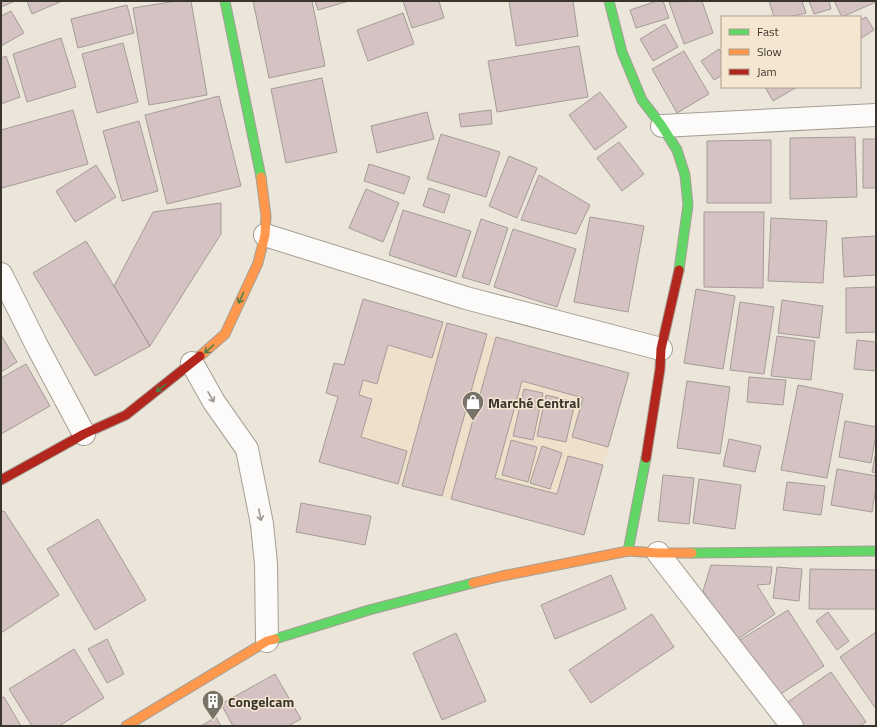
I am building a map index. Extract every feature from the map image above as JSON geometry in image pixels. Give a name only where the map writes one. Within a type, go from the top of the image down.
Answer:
[{"type":"street","points":[[1,480],[84,434],[126,415],[192,364],[225,334],[258,263],[265,235],[266,216],[265,197],[242,77],[225,1]]},
{"type":"street","points":[[609,1],[622,52],[642,100],[662,126],[677,150],[685,175],[688,205],[679,274],[662,348],[648,446],[628,551]]},
{"type":"street","points":[[662,126],[876,115]]},
{"type":"street","points":[[265,235],[466,298],[662,348]]},
{"type":"street","points":[[1,274],[84,434]]},
{"type":"street","points":[[192,364],[214,402],[247,449],[262,524],[266,564],[267,641]]},
{"type":"street","points":[[126,726],[267,641],[369,610],[502,576],[628,551],[658,553],[876,551]]},
{"type":"street","points":[[658,553],[792,726]]},
{"type":"shaded area","name":"Marché Central","points":[[363,299],[629,373],[584,535],[319,462],[338,397],[326,393],[334,363],[344,365]]},
{"type":"building","points":[[1,1],[15,1],[1,7]]},
{"type":"building","points":[[27,1],[62,1],[32,14]]},
{"type":"building","points":[[176,1],[191,1],[207,95],[149,105],[133,8]]},
{"type":"building","points":[[253,1],[312,1],[325,66],[269,78]]},
{"type":"building","points":[[315,1],[349,1],[318,10]]},
{"type":"building","points":[[403,1],[439,1],[444,18],[412,28]]},
{"type":"building","points":[[509,1],[573,1],[578,36],[516,46]]},
{"type":"building","points":[[657,1],[663,1],[669,18],[636,28],[630,10]]},
{"type":"building","points":[[702,1],[713,33],[684,44],[669,2]]},
{"type":"building","points":[[769,1],[802,1],[806,13],[793,16],[774,16]]},
{"type":"building","points":[[809,1],[829,1],[831,9],[814,14]]},
{"type":"building","points":[[834,1],[876,1],[844,16],[842,16]]},
{"type":"building","points":[[127,5],[134,33],[78,48],[71,19]]},
{"type":"building","points":[[11,11],[24,33],[1,46],[1,16]]},
{"type":"building","points":[[403,13],[414,44],[368,61],[357,30]]},
{"type":"building","points":[[866,17],[874,30],[861,38],[861,20]]},
{"type":"building","points":[[665,24],[678,47],[653,61],[640,39]]},
{"type":"building","points":[[61,38],[76,87],[27,102],[13,54]]},
{"type":"building","points":[[123,43],[138,102],[97,113],[82,54]]},
{"type":"building","points":[[579,46],[588,97],[497,112],[488,61]]},
{"type":"building","points":[[719,49],[721,52],[721,76],[714,80],[701,61]]},
{"type":"building","points":[[684,51],[709,94],[677,113],[652,69]]},
{"type":"building","points":[[6,56],[20,97],[1,104],[1,58]]},
{"type":"building","points":[[322,78],[337,152],[286,163],[271,89]]},
{"type":"building","points":[[766,88],[795,88],[773,101]]},
{"type":"building","points":[[600,92],[627,127],[595,150],[569,115]]},
{"type":"building","points":[[219,96],[241,186],[167,204],[145,115]]},
{"type":"building","points":[[73,110],[88,164],[2,188],[1,130]]},
{"type":"building","points":[[491,110],[492,124],[461,127],[459,114]]},
{"type":"building","points":[[427,112],[434,139],[377,153],[371,126]]},
{"type":"building","points":[[139,121],[158,191],[122,201],[103,131]]},
{"type":"building","points":[[441,134],[500,152],[486,197],[427,179]]},
{"type":"building","points":[[855,137],[857,197],[790,199],[790,138]]},
{"type":"building","points":[[863,139],[876,139],[876,188],[863,188]]},
{"type":"building","points":[[771,140],[771,203],[707,203],[707,141]]},
{"type":"building","points":[[619,142],[644,174],[622,191],[597,158]]},
{"type":"building","points":[[509,156],[537,168],[517,218],[489,206]]},
{"type":"building","points":[[369,164],[410,177],[404,194],[364,181]]},
{"type":"building","points":[[96,165],[116,197],[75,222],[56,191]]},
{"type":"building","points":[[539,175],[590,205],[576,234],[521,220]]},
{"type":"building","points":[[429,188],[450,195],[444,213],[423,206]]},
{"type":"building","points":[[366,189],[399,203],[383,242],[349,228]]},
{"type":"building","points":[[221,203],[221,234],[150,346],[114,286],[153,212]]},
{"type":"building","points":[[403,210],[471,231],[456,277],[389,255]]},
{"type":"building","points":[[704,212],[764,212],[763,288],[704,287]]},
{"type":"building","points":[[590,217],[644,226],[628,312],[574,302]]},
{"type":"building","points":[[771,218],[827,221],[823,283],[768,281]]},
{"type":"building","points":[[481,219],[508,228],[489,285],[462,277]]},
{"type":"building","points":[[513,229],[576,249],[557,307],[494,287]]},
{"type":"building","points":[[876,236],[876,275],[844,277],[842,238]]},
{"type":"building","points":[[86,241],[150,346],[95,376],[33,273]]},
{"type":"building","points":[[876,287],[876,332],[846,333],[846,288]]},
{"type":"building","points":[[696,289],[735,296],[723,369],[684,363]]},
{"type":"building","points":[[363,299],[443,322],[432,358],[388,345],[377,384],[363,380],[359,395],[372,399],[361,437],[407,451],[398,484],[319,462],[338,397],[326,393],[334,363],[344,365]]},
{"type":"building","points":[[782,300],[823,306],[819,338],[778,333]]},
{"type":"building","points":[[740,302],[774,307],[764,374],[730,370]]},
{"type":"building","points":[[447,323],[487,334],[442,496],[402,486]]},
{"type":"building","points":[[1,335],[17,362],[1,372]]},
{"type":"building","points":[[777,336],[815,341],[811,380],[771,376]]},
{"type":"building","points":[[496,337],[629,373],[608,447],[572,437],[583,398],[522,381],[495,478],[557,494],[568,456],[603,465],[584,535],[451,499]]},
{"type":"building","points":[[857,340],[876,342],[876,371],[854,369]]},
{"type":"building","points":[[26,364],[50,406],[1,434],[1,378]]},
{"type":"building","points":[[749,377],[786,380],[783,405],[747,402]]},
{"type":"building","points":[[687,381],[730,387],[720,454],[677,448]]},
{"type":"building","points":[[798,385],[843,394],[827,478],[781,470]]},
{"type":"building","points":[[524,389],[543,393],[533,440],[513,436]]},
{"type":"building","points":[[546,395],[575,402],[566,442],[537,436]]},
{"type":"building","points":[[845,421],[876,427],[871,463],[839,457]]},
{"type":"building","points":[[729,439],[761,446],[755,472],[723,466]]},
{"type":"building","points":[[511,440],[537,447],[528,482],[502,475]]},
{"type":"building","points":[[542,446],[562,453],[550,489],[530,483]]},
{"type":"building","points":[[876,451],[876,473],[872,472]]},
{"type":"building","points":[[837,469],[876,476],[876,487],[872,512],[831,505]]},
{"type":"building","points":[[663,475],[694,478],[689,524],[658,521]]},
{"type":"building","points":[[699,479],[741,485],[735,529],[693,523]]},
{"type":"building","points":[[787,482],[825,486],[821,515],[783,510]]},
{"type":"building","points":[[301,503],[371,516],[365,545],[296,532]]},
{"type":"building","points":[[4,511],[59,595],[1,633],[1,512]]},
{"type":"building","points":[[98,519],[146,600],[95,630],[47,549]]},
{"type":"building","points":[[711,565],[772,567],[770,584],[757,585],[775,614],[735,641],[703,591]]},
{"type":"building","points":[[777,567],[802,569],[799,601],[773,598]]},
{"type":"building","points":[[810,569],[876,570],[876,609],[809,609]]},
{"type":"building","points":[[611,575],[626,609],[555,639],[541,605]]},
{"type":"building","points":[[788,610],[824,666],[776,697],[740,640]]},
{"type":"building","points":[[828,612],[849,641],[837,650],[816,621]]},
{"type":"building","points":[[652,614],[674,647],[591,703],[569,670]]},
{"type":"building","points":[[876,632],[876,709],[840,657]]},
{"type":"building","points":[[456,633],[486,701],[442,720],[413,653]]},
{"type":"building","points":[[107,639],[124,674],[107,683],[88,649]]},
{"type":"building","points":[[74,649],[104,698],[59,726],[32,726],[9,689]]},
{"type":"building","points":[[831,672],[866,722],[860,726],[796,726],[782,706]]},
{"type":"building","points":[[275,674],[301,719],[288,726],[233,726],[221,704]]},
{"type":"building","points":[[4,697],[21,726],[1,726],[1,698]]},
{"type":"building","name":"Congelcam","points":[[216,717],[221,726],[201,726]]},
{"type":"traffic: fast","points":[[225,1],[261,177]]},
{"type":"traffic: fast","points":[[609,1],[622,52],[642,100],[662,126],[677,150],[685,175],[688,205],[679,270]]},
{"type":"traffic: fast","points":[[628,551],[646,458]]},
{"type":"traffic: fast","points":[[692,553],[876,551]]},
{"type":"traffic: fast","points":[[275,639],[369,610],[473,583]]},
{"type":"traffic: slow","points":[[200,356],[225,334],[258,263],[265,235],[266,216],[261,177]]},
{"type":"traffic: slow","points":[[473,583],[628,551],[692,553]]},
{"type":"traffic: slow","points":[[126,726],[267,641],[275,639]]},
{"type":"traffic: jam","points":[[646,458],[660,369],[661,349],[679,270]]},
{"type":"traffic: jam","points":[[1,480],[84,434],[126,415],[200,356]]},
{"type":"place","name":"Marché Central","points":[[473,422]]},
{"type":"place","name":"Congelcam","points":[[213,720]]}]
